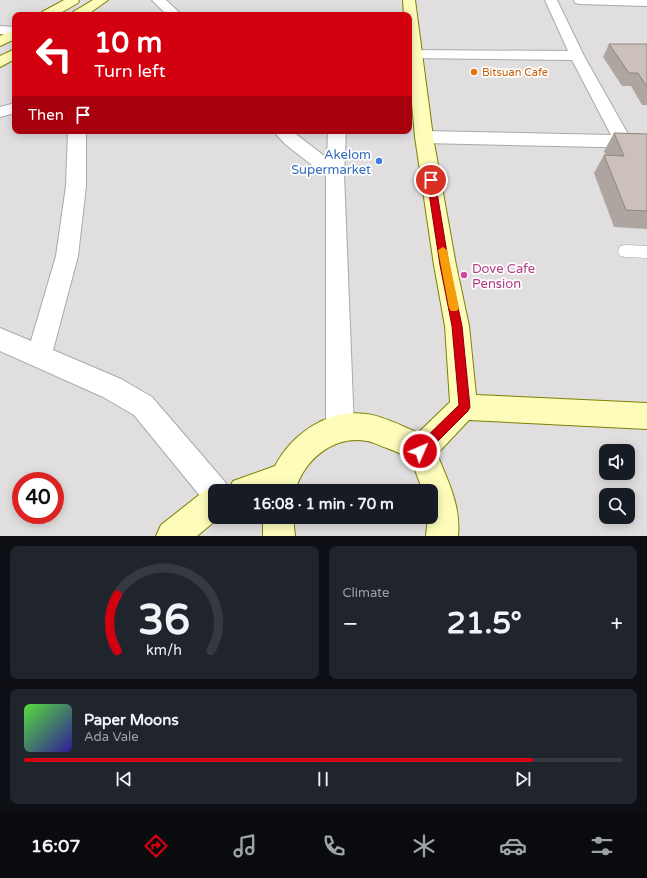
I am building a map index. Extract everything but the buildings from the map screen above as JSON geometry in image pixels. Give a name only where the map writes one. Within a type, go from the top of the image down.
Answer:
[{"type":"street","points":[[52,12],[73,0]]},
{"type":"street","points":[[83,12],[102,0]]},
{"type":"street","points":[[158,0],[172,12]]},
{"type":"street","points":[[409,0],[410,12]]},
{"type":"street","points":[[551,0],[577,56],[623,141]]},
{"type":"street","points":[[580,0],[647,2]]},
{"type":"street","points":[[0,30],[12,32]]},
{"type":"street","points":[[0,42],[12,34]]},
{"type":"street","points":[[464,407],[457,326],[445,265],[412,54],[577,56]]},
{"type":"street","points":[[0,62],[12,55]]},
{"type":"street","points":[[0,112],[12,109]]},
{"type":"street","points":[[39,357],[67,256],[76,186],[78,134]]},
{"type":"street","points":[[285,134],[335,174]]},
{"type":"street","points":[[337,134],[335,174],[340,428]]},
{"type":"street","points":[[424,137],[647,142]]},
{"type":"street","points":[[0,339],[112,388],[143,406],[208,484]]},
{"type":"street","points":[[420,451],[464,407],[647,416]]},
{"type":"street","points":[[283,484],[298,454],[315,438],[340,428],[366,427],[397,438],[420,451],[440,495],[444,526],[442,536]]},
{"type":"street","points":[[172,536],[208,508]]},
{"type":"street","points":[[278,524],[279,536]]},
{"type":"lane","points":[[626,251],[647,252]]},
{"type":"shaded area","points":[[0,0],[647,0],[647,536],[0,536]]},
{"type":"slow traffic","points":[[443,250],[454,308]]},
{"type":"place","name":"Bitsuan Cafe","points":[[474,72]]},
{"type":"place","name":"Akelom Supermarket","points":[[379,161]]},
{"type":"place","name":"Dove Cafe Pension","points":[[464,275]]},
{"type":"route","points":[[420,451],[464,407],[457,326],[431,180]]}]
